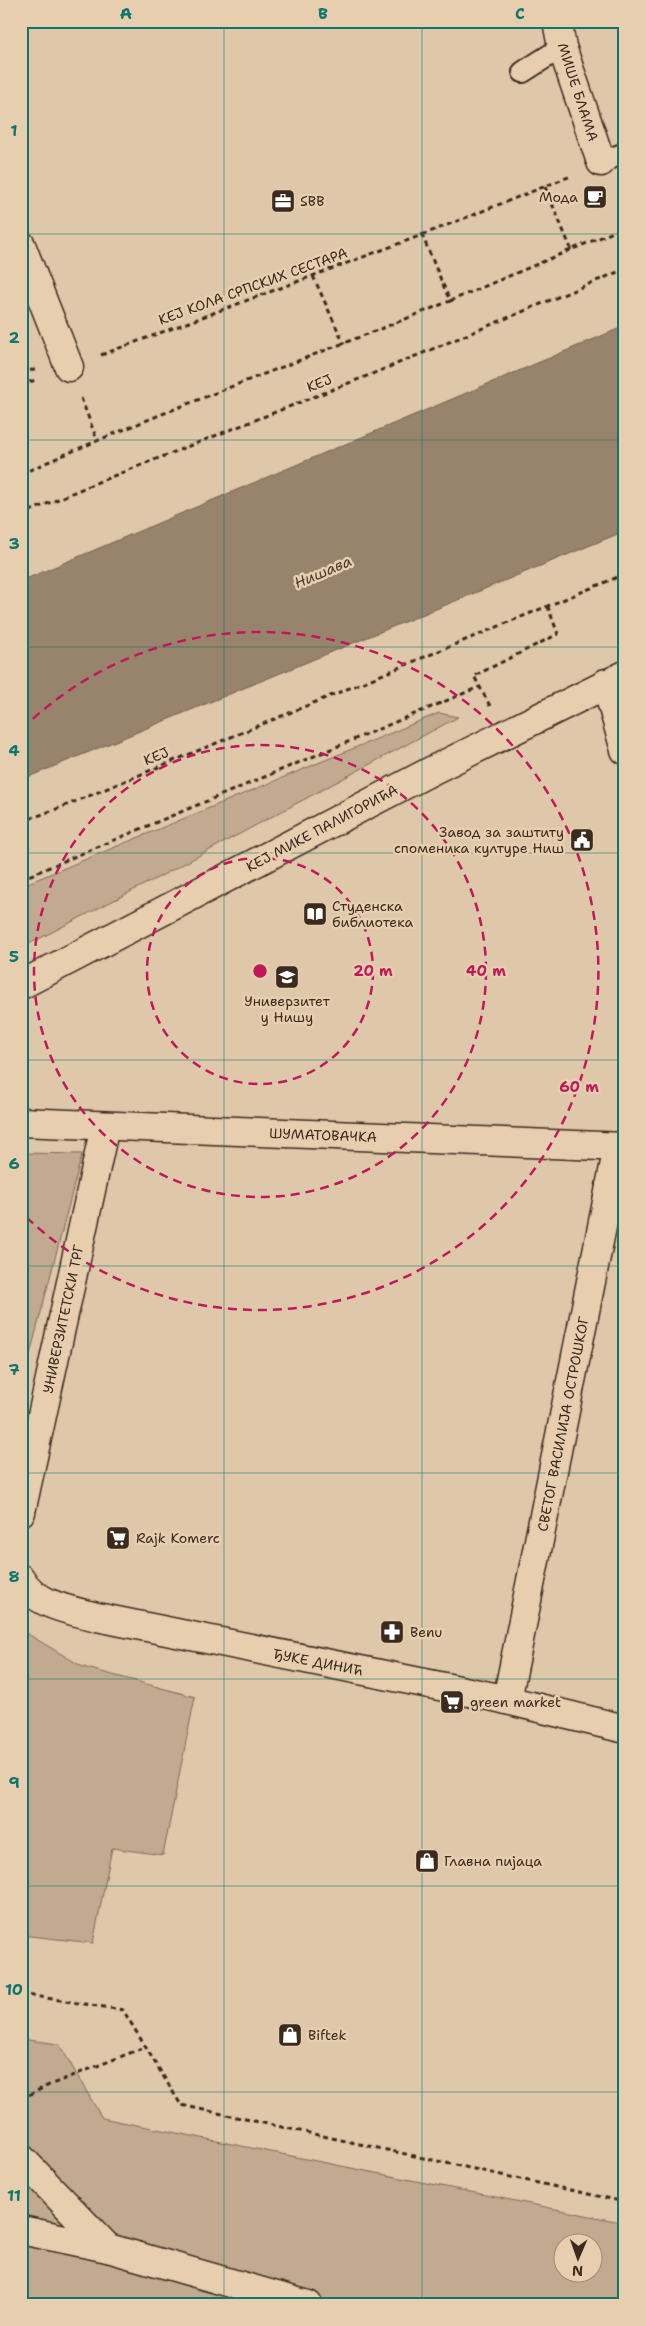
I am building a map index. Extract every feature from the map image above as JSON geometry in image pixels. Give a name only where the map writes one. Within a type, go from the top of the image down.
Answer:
[{"type":"street","name":"МИШЕ БЛАМА","points":[[559,34],[613,158]]},
{"type":"street","points":[[21,245],[69,367]]},
{"type":"street","points":[[615,679],[625,750]]},
{"type":"street","name":"КЕЈ МИКЕ ПАЛИГОРИЋА","points":[[21,985],[424,774],[615,679]]},
{"type":"street","name":"ШУМАТОВАЧКА","points":[[21,1122],[621,1147]]},
{"type":"street","name":"УНИВЕРЗИТЕТСКИ ТРГ","points":[[21,1512],[105,1126]]},
{"type":"street","name":"СВЕТОГ ВАСИЛИЈА ОСТРОШКОГ","points":[[507,1700],[621,1147]]},
{"type":"street","name":"ЂУКЕ ДИНИЋ","points":[[21,1579],[27,1589],[42,1600],[97,1618],[507,1700],[625,1729]]},
{"type":"street","points":[[21,2158],[108,2248]]},
{"type":"street","points":[[21,2230],[108,2248],[308,2305]]},
{"type":"lane","points":[[523,72],[559,34]]},
{"type":"path","name":"КЕЈ КОЛА СРПСКИХ СЕСТАРА","points":[[21,371],[69,367],[422,235],[613,158]]},
{"type":"path","points":[[545,187],[572,251]]},
{"type":"path","points":[[21,474],[97,440],[344,344],[572,251],[625,227]]},
{"type":"path","points":[[422,235],[450,301]]},
{"type":"path","name":"КЕЈ","points":[[21,515],[93,484],[382,370],[625,269]]},
{"type":"path","points":[[313,276],[344,344]]},
{"type":"path","points":[[69,367],[97,440]]},
{"type":"path","name":"КЕЈ","points":[[21,822],[62,807],[625,574]]},
{"type":"path","points":[[618,577],[625,586]]},
{"type":"path","points":[[491,708],[474,676],[558,634],[548,607]]},
{"type":"path","points":[[21,879],[479,687]]},
{"type":"path","points":[[21,1994],[123,2010],[181,2105],[625,2202]]},
{"type":"path","points":[[21,2099],[47,2086],[145,2046]]},
{"type":"shaded area","points":[[439,713],[458,717],[161,876],[21,948],[21,886]]},
{"type":"shaded area","points":[[21,1153],[82,1154],[21,1389]]},
{"type":"shaded area","points":[[21,1630],[83,1667],[195,1697],[163,1855],[112,1848],[93,1943],[21,1935]]},
{"type":"shaded area","points":[[21,2039],[59,2044],[102,2118],[625,2223],[625,2305],[21,2305]]},
{"type":"water","name":"Нишава","points":[[625,326],[625,531],[21,780],[21,581]]},
{"type":"place","name":"Мода","points":[[595,197]]},
{"type":"place","name":"SBB","points":[[283,201]]},
{"type":"place","name":"Завод за заштиту споменика културе Ниш","points":[[582,840]]},
{"type":"place","name":"Студенска библиотека","points":[[315,914]]},
{"type":"place","name":"Универзитет у Нишу","points":[[287,977]]},
{"type":"place","name":"Rajk Komerc","points":[[118,1538]]},
{"type":"place","name":"Benu","points":[[392,1632]]},
{"type":"place","name":"green market","points":[[452,1702]]},
{"type":"place","name":"Главна пијаца","points":[[427,1861]]},
{"type":"place","name":"Biftek","points":[[290,2035]]}]
